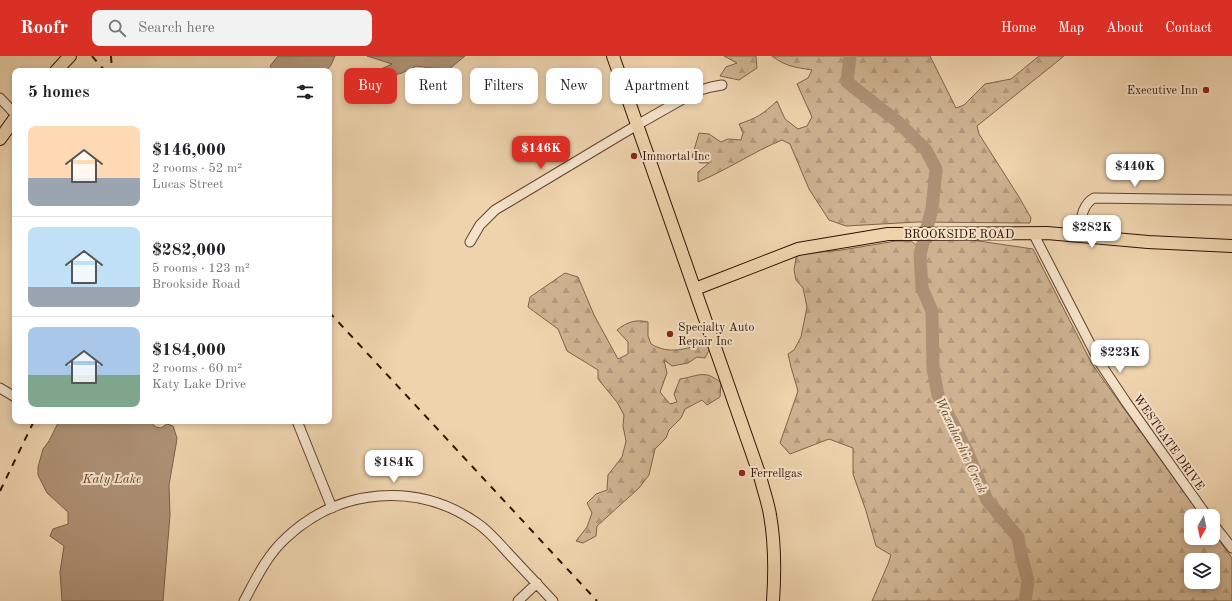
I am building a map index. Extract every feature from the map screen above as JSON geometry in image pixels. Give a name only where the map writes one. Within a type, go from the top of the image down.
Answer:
[{"type":"main road","points":[[59,68],[70,56]]},
{"type":"main road","points":[[613,56],[760,476],[768,508],[774,552],[775,577],[773,601]]},
{"type":"main road","points":[[0,139],[12,122]]},
{"type":"main road","name":"BROOKSIDE ROAD","points":[[695,288],[798,249],[872,236],[907,234],[1033,233],[1148,242],[1232,246]]},
{"type":"street","points":[[470,242],[480,225],[495,210],[697,91],[722,85]]},
{"type":"street","points":[[0,98],[12,111]]},
{"type":"street","points":[[1078,236],[1085,206],[1094,198],[1232,200]]},
{"type":"street","name":"WESTGATE DRIVE","points":[[1033,233],[1100,363],[1202,509]]},
{"type":"street","points":[[0,388],[12,395]]},
{"type":"street","points":[[298,424],[332,508]]},
{"type":"street","points":[[244,601],[257,576],[284,539],[304,522],[344,502],[367,497],[390,495],[411,496],[433,502],[457,511],[478,523],[553,601]]},
{"type":"street","points":[[1220,533],[1232,548]]},
{"type":"street","points":[[518,601],[537,584]]},
{"type":"green space","points":[[724,56],[756,56],[757,68],[739,80],[720,76],[726,67],[737,63]]},
{"type":"green space","points":[[772,56],[930,56],[956,108],[964,105],[985,84],[1011,79],[1039,56],[1064,56],[977,126],[979,134],[1031,218],[1030,223],[917,222],[846,226],[829,220],[809,189],[790,144],[782,140],[698,182],[698,172],[709,163],[700,163],[692,157],[699,133],[709,134],[721,142],[728,139],[741,140],[743,133],[739,124],[760,115],[777,101],[785,119],[798,129],[807,126],[812,117],[797,84],[808,78],[812,70],[795,67],[777,60]]},
{"type":"green space","points":[[934,238],[965,239],[1033,249],[1092,364],[1196,509],[1184,509],[1184,545],[1220,545],[1220,542],[1232,558],[1232,601],[872,601],[891,555],[876,546],[853,474],[853,448],[829,439],[790,454],[780,443],[798,391],[788,354],[794,350],[801,337],[807,307],[803,288],[796,280],[794,270],[796,258],[800,254],[842,250],[896,241],[911,241],[922,250]]},
{"type":"green space","points":[[565,273],[578,277],[594,315],[618,359],[628,354],[628,342],[617,330],[628,323],[636,321],[648,322],[648,336],[651,344],[658,347],[678,350],[705,343],[710,348],[705,358],[697,357],[688,363],[672,366],[664,360],[667,373],[660,392],[670,404],[677,402],[674,394],[680,379],[697,375],[706,375],[711,376],[721,383],[720,397],[707,405],[702,400],[685,409],[681,418],[669,430],[666,438],[655,449],[649,475],[639,488],[597,526],[596,536],[583,543],[576,541],[587,527],[592,513],[587,503],[596,494],[607,490],[608,475],[622,457],[626,441],[623,426],[624,415],[617,402],[598,379],[598,370],[567,351],[558,329],[528,307],[530,297]]},
{"type":"water","points":[[278,56],[335,56],[328,68],[271,68],[270,66]]},
{"type":"water","points":[[367,56],[465,56],[450,68],[416,66],[412,68],[405,68],[405,72],[397,74],[397,68],[383,68],[392,64]]},
{"type":"water","name":"Katy Lake","points":[[58,424],[152,424],[156,427],[161,428],[167,424],[173,426],[177,438],[169,485],[170,515],[163,601],[62,601],[60,572],[64,546],[50,536],[53,529],[68,524],[68,512],[47,493],[38,475],[38,467],[43,449]]},
{"type":"waterway","name":"Waxahachie Creek","points":[[850,56],[847,82],[898,122],[926,150],[936,169],[932,209],[920,254],[922,288],[932,311],[933,369],[938,395],[967,451],[987,500],[1018,537],[1028,581],[1025,601]]},
{"type":"railway","points":[[92,56],[102,68]]},
{"type":"railway","points":[[111,56],[112,68]]},
{"type":"railway","points":[[332,315],[597,601]]},
{"type":"railway","points":[[0,491],[33,424]]},
{"type":"place","name":"Executive Inn","points":[[1206,90]]},
{"type":"place","name":"Immortal Inc","points":[[634,156]]},
{"type":"place","name":"Specialty Auto Repair Inc","points":[[670,334]]},
{"type":"place","name":"Ferrellgas","points":[[742,473]]}]
